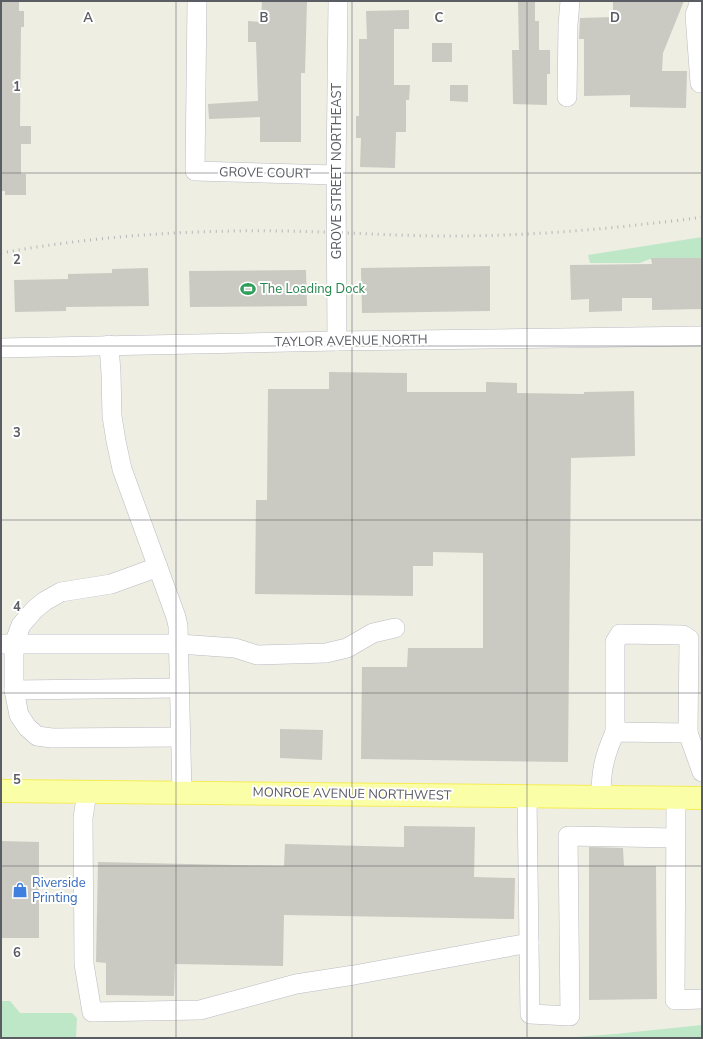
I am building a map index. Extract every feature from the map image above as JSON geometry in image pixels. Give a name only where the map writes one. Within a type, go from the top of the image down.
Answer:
[{"type":"main road","name":"MONROE AVENUE NORTHWEST","points":[[1,791],[702,798]]},
{"type":"street","name":"GROVE COURT","points":[[197,1],[195,171],[336,175]]},
{"type":"street","name":"GROVE STREET NORTHEAST","points":[[337,340],[336,175],[338,1]]},
{"type":"street","points":[[567,97],[568,25],[570,1]]},
{"type":"street","points":[[700,1],[695,15],[700,83]]},
{"type":"street","name":"TAYLOR AVENUE NORTH","points":[[1,348],[337,340],[702,336]]},
{"type":"street","points":[[109,345],[112,416],[122,469],[178,626],[182,793]]},
{"type":"street","points":[[158,567],[111,584],[61,592],[45,601],[35,609],[21,625],[8,644],[19,715],[27,727],[37,736],[52,738],[180,737]]},
{"type":"street","points":[[8,644],[179,644],[235,648],[257,655],[326,653],[347,648],[373,633],[395,628]]},
{"type":"street","points":[[601,797],[601,776],[606,753],[615,732],[615,642],[620,634],[683,635],[689,639],[688,733],[702,772]]},
{"type":"street","points":[[14,690],[179,688]]},
{"type":"street","points":[[615,732],[688,733]]},
{"type":"street","points":[[87,792],[83,818],[84,964],[92,1012],[200,1010],[296,984],[529,943]]},
{"type":"street","points":[[527,796],[530,1014],[570,1016],[568,836],[675,838]]},
{"type":"street","points":[[676,798],[675,1000],[702,1000]]},
{"type":"green space","points":[[702,237],[702,258],[650,259],[640,263],[590,263],[588,255]]},
{"type":"green space","points":[[1,1001],[10,1001],[20,1013],[72,1013],[77,1018],[76,1038],[1,1038]]},
{"type":"green space","points":[[702,1025],[702,1038],[562,1038],[615,1034]]},
{"type":"building","points":[[1,1],[19,1],[19,11],[24,11],[24,27],[21,27],[20,126],[31,126],[31,144],[21,144],[21,174],[26,174],[26,195],[5,195],[5,191],[1,191]]},
{"type":"building","points":[[262,1],[307,1],[305,73],[301,73],[301,142],[260,142],[260,117],[209,119],[208,104],[258,101],[256,42],[248,42],[248,21],[261,22]]},
{"type":"building","points":[[518,1],[535,1],[535,21],[539,21],[539,50],[550,50],[550,74],[547,74],[547,105],[513,104],[512,50],[519,50]]},
{"type":"building","points":[[613,1],[684,1],[663,53],[662,71],[687,71],[686,108],[630,107],[630,95],[584,96],[584,39],[579,39],[580,18],[613,17]]},
{"type":"building","points":[[409,10],[409,29],[394,29],[394,85],[410,85],[409,100],[406,100],[406,132],[396,132],[395,168],[360,167],[361,138],[356,138],[356,116],[359,116],[359,39],[367,39],[366,11]]},
{"type":"building","points":[[432,43],[452,43],[452,62],[432,62]]},
{"type":"building","points":[[450,85],[468,85],[468,102],[450,101]]},
{"type":"building","points":[[651,258],[702,258],[702,309],[652,310],[652,298],[622,298],[622,311],[589,312],[589,299],[571,300],[570,265],[652,264]]},
{"type":"building","points":[[490,266],[490,311],[362,313],[361,268]]},
{"type":"building","points":[[148,268],[149,306],[66,307],[66,311],[15,312],[14,280],[68,279],[68,274],[112,273],[112,269]]},
{"type":"building","name":"The Loading Dock","points":[[306,270],[307,306],[190,307],[189,271]]},
{"type":"building","points":[[329,372],[407,373],[407,392],[486,392],[486,382],[517,383],[517,393],[584,394],[584,392],[634,391],[635,456],[571,458],[568,762],[361,759],[362,667],[407,667],[408,648],[483,648],[483,553],[433,552],[433,566],[413,566],[413,596],[255,594],[256,500],[267,500],[268,389],[329,389]]},
{"type":"building","points":[[280,729],[323,730],[322,760],[280,758]]},
{"type":"building","points":[[404,826],[475,827],[474,877],[515,878],[514,919],[284,915],[283,966],[175,964],[174,996],[106,995],[106,963],[96,962],[98,862],[284,866],[285,844],[404,847]]},
{"type":"building","name":"Riverside Printing","points":[[1,841],[39,842],[39,938],[1,938]]},
{"type":"building","points":[[589,847],[623,848],[624,866],[656,866],[657,999],[589,1000]]},
{"type":"railway","points":[[1,253],[89,240],[177,233],[277,231],[428,236],[485,236],[599,229],[702,217]]},
{"type":"place","name":"The Loading Dock","points":[[248,289]]},
{"type":"place","name":"Riverside Printing","points":[[20,890]]}]
